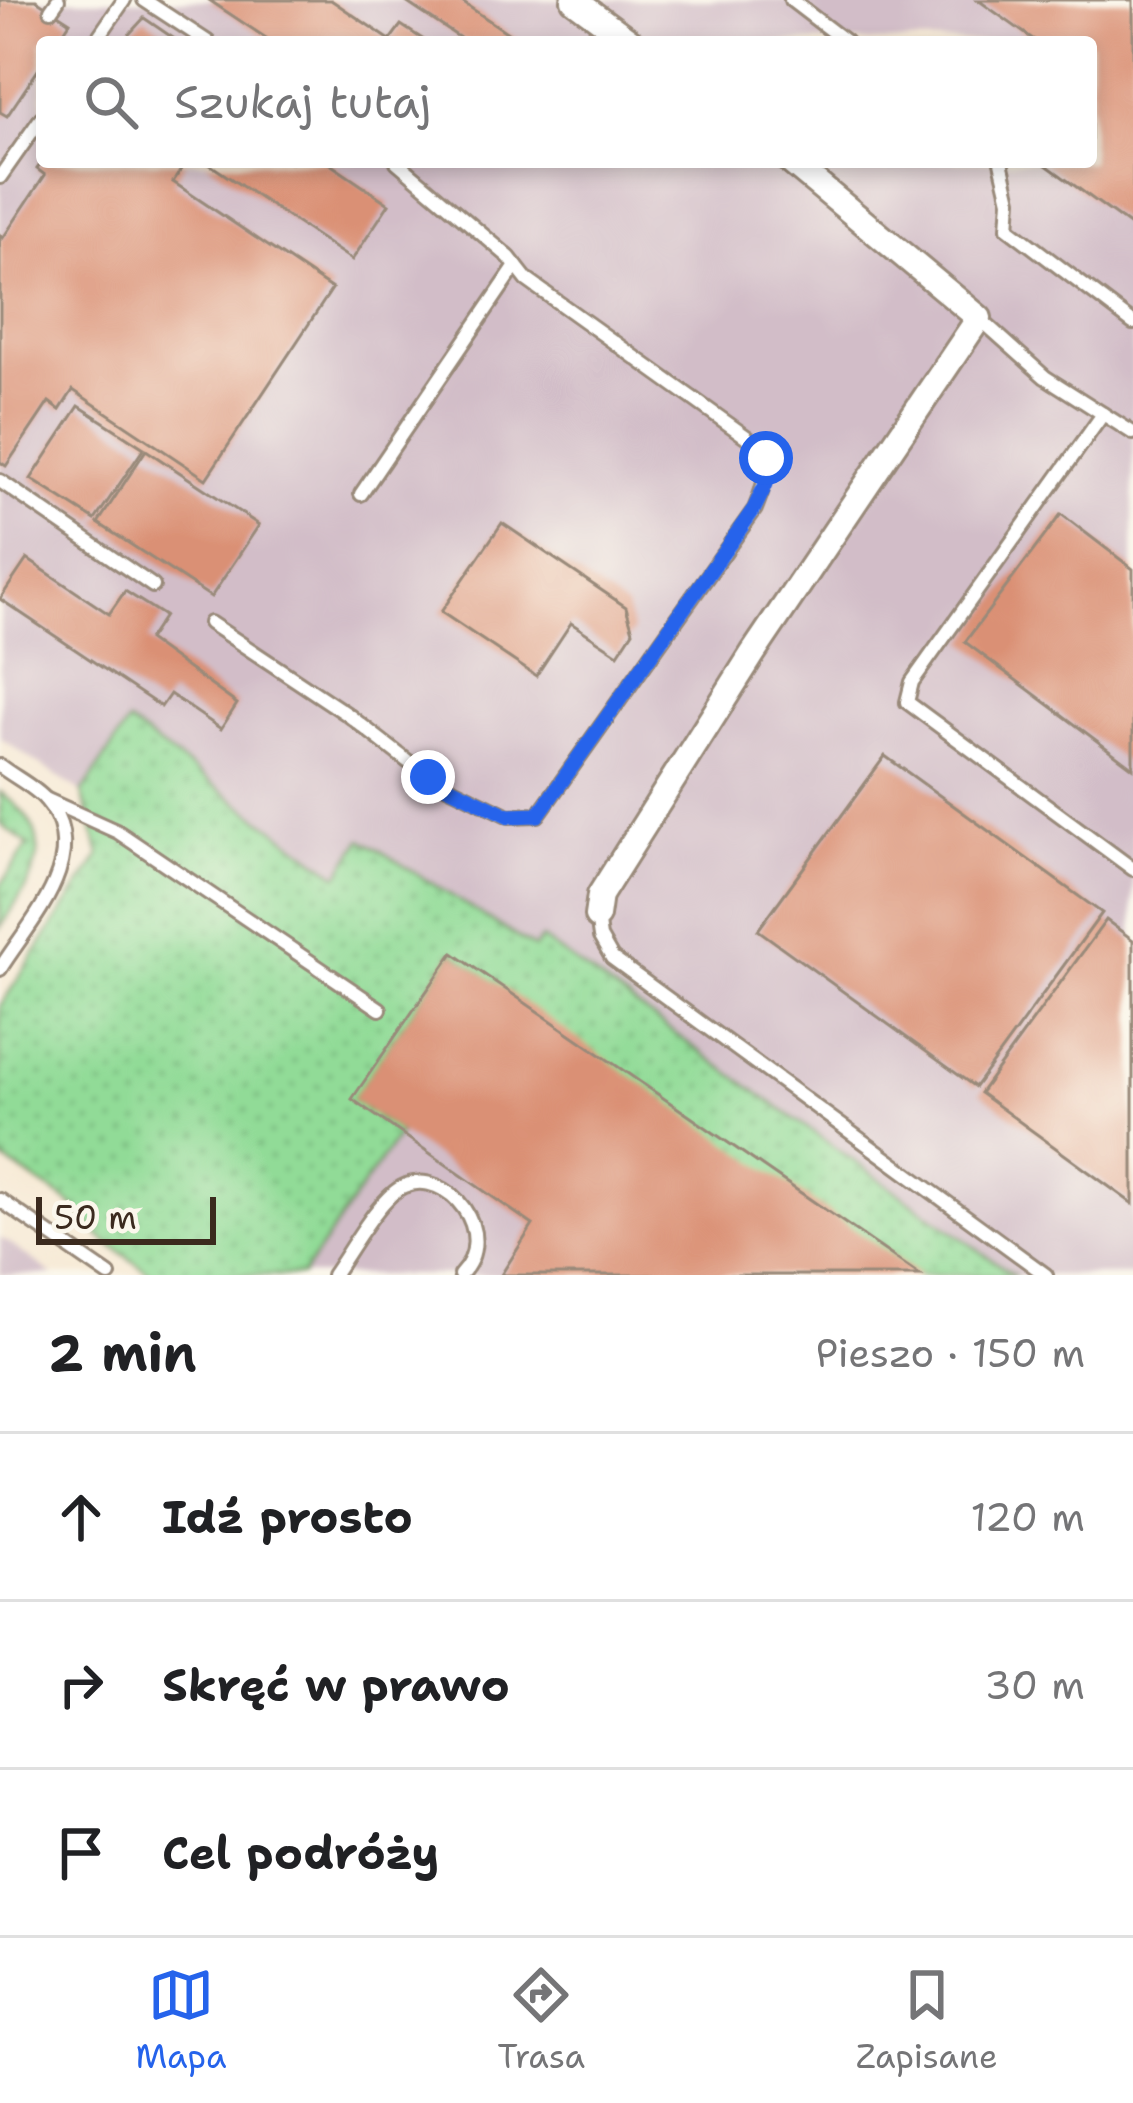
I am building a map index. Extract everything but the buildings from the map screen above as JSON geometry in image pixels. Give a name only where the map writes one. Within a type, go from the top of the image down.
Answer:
[{"type":"street","points":[[574,0],[623,36]]},
{"type":"street","points":[[596,916],[600,896],[752,653],[979,318],[797,168]]},
{"type":"lane","points":[[98,36],[124,0]]},
{"type":"lane","points":[[144,0],[199,36]]},
{"type":"lane","points":[[791,0],[839,36]]},
{"type":"lane","points":[[0,177],[36,126]]},
{"type":"lane","points":[[210,623],[347,714],[428,777],[509,816],[538,815],[754,509],[766,484],[766,458],[755,443],[527,280],[404,168]]},
{"type":"lane","points":[[1002,168],[1010,200],[1008,228],[1133,323]]},
{"type":"lane","points":[[362,494],[516,266]]},
{"type":"lane","points":[[979,318],[1045,377],[1133,433]]},
{"type":"lane","points":[[1103,414],[912,682],[907,702],[1133,869]]},
{"type":"lane","points":[[0,481],[153,586]]},
{"type":"lane","points":[[0,766],[45,799],[118,832],[380,1009]]},
{"type":"lane","points":[[0,969],[59,877],[62,826],[45,799]]},
{"type":"lane","points":[[596,916],[600,937],[612,958],[1046,1275]]},
{"type":"lane","points":[[333,1275],[389,1197],[403,1186],[419,1183],[455,1198],[467,1210],[475,1231],[475,1249],[460,1275]]},
{"type":"lane","points":[[0,1200],[109,1275]]},
{"type":"shaded area","points":[[0,0],[1133,0],[1133,1275],[1014,1275],[542,939],[535,948],[363,839],[339,875],[128,724],[82,793],[0,738]]},
{"type":"shaded area","points":[[453,953],[917,1275],[302,1275],[399,1133],[352,1099]]},
{"type":"shaded area","points":[[0,1237],[53,1275],[0,1275]]},
{"type":"green space","points":[[128,723],[338,875],[362,839],[534,948],[542,939],[1014,1275],[917,1275],[599,1059],[453,953],[353,1099],[400,1132],[302,1275],[152,1275],[101,1238],[70,1203],[0,1158],[0,1006],[100,855],[82,793]]},
{"type":"green space","points":[[0,792],[32,825],[37,857],[24,891],[0,928],[0,886],[28,845],[0,824]]},
{"type":"route","points":[[428,777],[509,816],[538,815],[754,509],[766,484],[766,458]]}]
